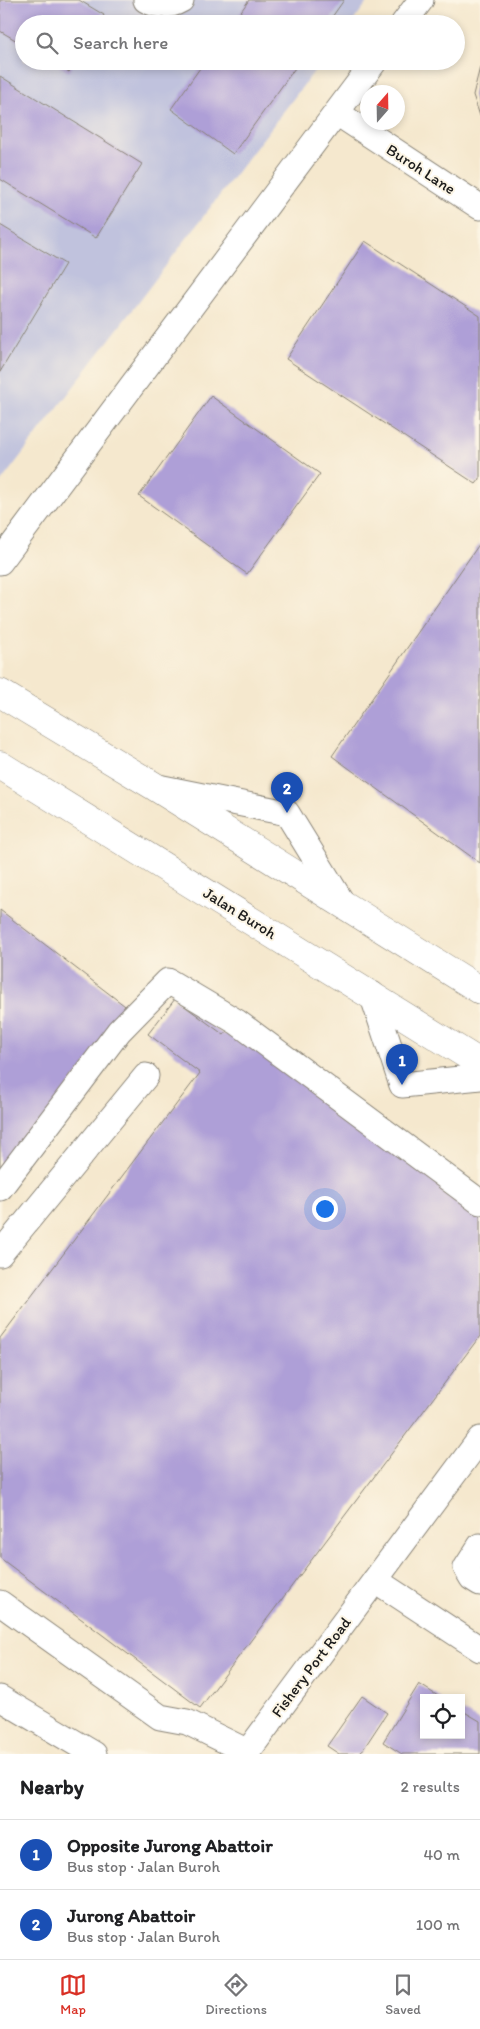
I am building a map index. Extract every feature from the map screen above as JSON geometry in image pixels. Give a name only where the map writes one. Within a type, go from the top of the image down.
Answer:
[{"type":"highway","points":[[0,693],[154,786],[480,990]]},
{"type":"highway","name":"Jalan Buroh","points":[[0,765],[372,994],[480,1063]]},
{"type":"street","points":[[146,0],[155,4],[170,6],[181,0]]},
{"type":"street","points":[[410,15],[421,0]]},
{"type":"street","points":[[1,567],[368,70]]},
{"type":"street","name":"Buroh Lane","points":[[337,113],[480,207]]},
{"type":"street","points":[[154,786],[287,812],[343,904]]},
{"type":"street","points":[[0,1188],[119,1031],[168,981],[237,1022],[480,1202]]},
{"type":"street","points":[[372,994],[402,1085],[480,1078]]},
{"type":"street","points":[[0,1254],[146,1076]]},
{"type":"street","name":"Fishery Port Road","points":[[256,1750],[375,1580],[480,1439]]},
{"type":"street","points":[[480,1546],[466,1568],[472,1578],[480,1583]]},
{"type":"street","points":[[375,1580],[480,1648]]},
{"type":"street","points":[[0,1603],[160,1717],[186,1722],[256,1750]]},
{"type":"street","points":[[0,1698],[94,1754]]},
{"type":"shaded area","points":[[0,0],[369,0],[358,15],[15,15],[15,70],[315,70],[0,483]]},
{"type":"building","points":[[0,0],[79,0],[104,15],[15,15],[15,40],[0,31]]},
{"type":"building","points":[[249,0],[344,0],[333,15],[238,15]]},
{"type":"building","points":[[480,67],[480,116],[473,95]]},
{"type":"building","points":[[199,70],[294,70],[233,154],[171,109]]},
{"type":"building","points":[[0,76],[142,164],[96,238],[0,179]]},
{"type":"building","points":[[0,225],[65,264],[0,372]]},
{"type":"building","points":[[365,241],[480,316],[480,479],[476,484],[286,359]]},
{"type":"building","points":[[211,396],[320,474],[247,574],[139,496]]},
{"type":"building","points":[[480,543],[480,863],[332,756]]},
{"type":"building","points":[[0,910],[129,1009],[0,1175]]},
{"type":"building","points":[[175,999],[224,1035],[231,1026],[480,1212],[480,1336],[200,1708],[0,1558],[0,1338],[200,1073],[148,1034]]},
{"type":"building","points":[[419,1684],[435,1694],[420,1694],[420,1739],[465,1739],[465,1712],[480,1721],[480,1754],[402,1754],[383,1742]]},
{"type":"building","points":[[362,1696],[387,1713],[360,1754],[339,1754],[327,1746]]},
{"type":"place","name":"Jurong Abattoir","points":[[287,813]]},
{"type":"place","name":"Opposite Jurong Abattoir","points":[[402,1085]]}]
